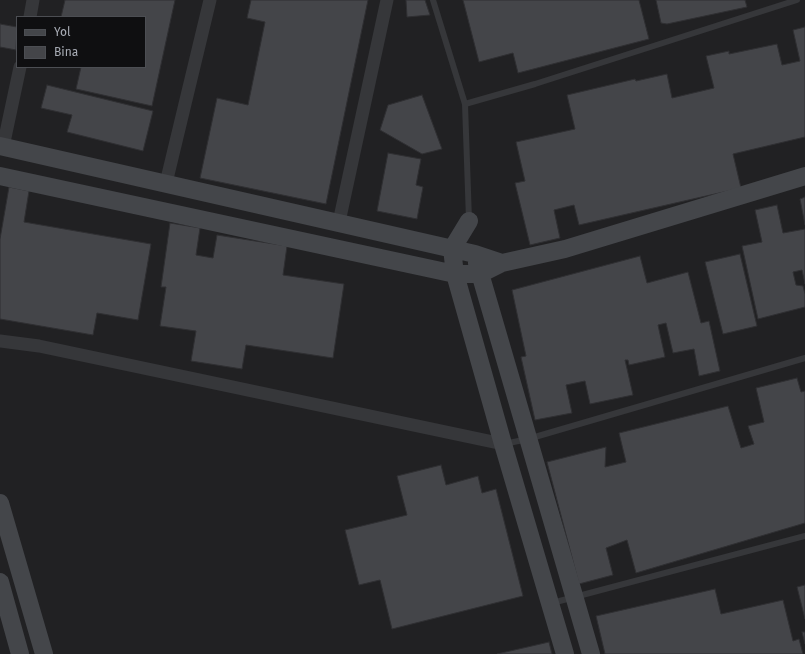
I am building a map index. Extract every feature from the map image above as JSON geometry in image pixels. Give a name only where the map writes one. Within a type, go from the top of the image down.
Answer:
[{"type":"street","points":[[30,16],[34,0]]},
{"type":"street","points":[[166,183],[210,0]]},
{"type":"street","points":[[339,222],[387,0]]},
{"type":"street","points":[[20,68],[1,150],[166,183],[339,222],[475,254],[502,263]]},
{"type":"street","points":[[0,176],[455,274],[480,274],[502,263],[565,249],[805,176]]},
{"type":"street","points":[[469,221],[452,249],[455,274],[565,654]]},
{"type":"street","points":[[469,221],[480,274],[591,654]]},
{"type":"street","points":[[0,341],[39,346],[503,444]]},
{"type":"street","points":[[1,508],[44,654]]},
{"type":"street","points":[[0,582],[20,654]]},
{"type":"lane","points":[[432,0],[465,104],[469,221]]},
{"type":"lane","points":[[465,104],[535,84],[797,0]]},
{"type":"lane","points":[[503,444],[528,439],[805,358]]},
{"type":"lane","points":[[550,603],[805,536]]},
{"type":"shaded area","points":[[0,0],[805,0],[805,654],[0,654]]},
{"type":"building","points":[[65,0],[175,0],[152,106],[76,89],[81,68],[146,68],[146,16],[61,16]]},
{"type":"building","points":[[251,0],[368,0],[326,204],[200,178],[217,98],[248,105],[265,22],[247,18]]},
{"type":"building","points":[[406,0],[425,0],[430,15],[407,17]]},
{"type":"building","points":[[463,0],[639,0],[649,39],[518,73],[513,53],[479,62]]},
{"type":"building","points":[[656,0],[745,0],[747,7],[667,24],[661,23]]},
{"type":"building","points":[[0,24],[16,27],[16,50],[0,47]]},
{"type":"building","points":[[805,27],[805,137],[733,154],[741,188],[579,225],[574,205],[554,210],[560,238],[530,245],[515,183],[525,181],[516,142],[575,129],[567,95],[635,79],[636,81],[667,74],[672,98],[714,88],[706,56],[729,51],[729,54],[777,44],[782,65],[800,61],[793,30]]},
{"type":"building","points":[[47,85],[153,111],[143,151],[67,132],[72,115],[41,108]]},
{"type":"building","points":[[422,95],[442,149],[422,154],[380,130],[388,105]]},
{"type":"building","points":[[388,153],[421,159],[416,185],[423,187],[417,219],[377,211]]},
{"type":"building","points":[[9,187],[29,191],[24,222],[151,244],[138,320],[97,313],[93,335],[0,319],[0,239]]},
{"type":"building","points":[[805,197],[805,225],[800,199]]},
{"type":"building","points":[[777,205],[783,233],[805,229],[805,284],[802,270],[793,272],[796,285],[803,286],[805,294],[805,307],[758,319],[742,246],[762,242],[755,210]]},
{"type":"building","points":[[170,223],[200,228],[196,255],[213,258],[217,235],[287,246],[283,275],[344,284],[333,358],[246,345],[242,369],[191,361],[196,331],[160,326],[166,287],[161,287]]},
{"type":"building","points":[[740,254],[757,326],[723,334],[705,262]]},
{"type":"building","points":[[640,256],[647,283],[688,272],[701,323],[709,321],[720,371],[699,376],[694,349],[673,353],[666,323],[658,325],[665,357],[629,365],[628,360],[625,360],[633,395],[590,404],[585,381],[566,385],[572,413],[535,420],[521,357],[526,356],[512,290]]},
{"type":"building","points":[[797,378],[801,392],[805,391],[805,523],[636,573],[627,540],[606,548],[613,575],[579,584],[547,462],[606,447],[605,467],[626,462],[619,433],[728,406],[741,448],[754,444],[748,426],[764,422],[756,388]]},
{"type":"building","points":[[441,465],[446,485],[478,476],[482,493],[496,489],[523,596],[392,629],[380,580],[359,585],[345,530],[407,515],[397,476]]},
{"type":"building","points":[[805,585],[805,619],[797,587]]},
{"type":"building","points":[[715,589],[721,614],[783,600],[793,641],[799,639],[803,654],[605,654],[596,616]]},
{"type":"building","points":[[802,632],[805,632],[805,644]]},
{"type":"building","points":[[549,642],[552,654],[497,654]]}]
